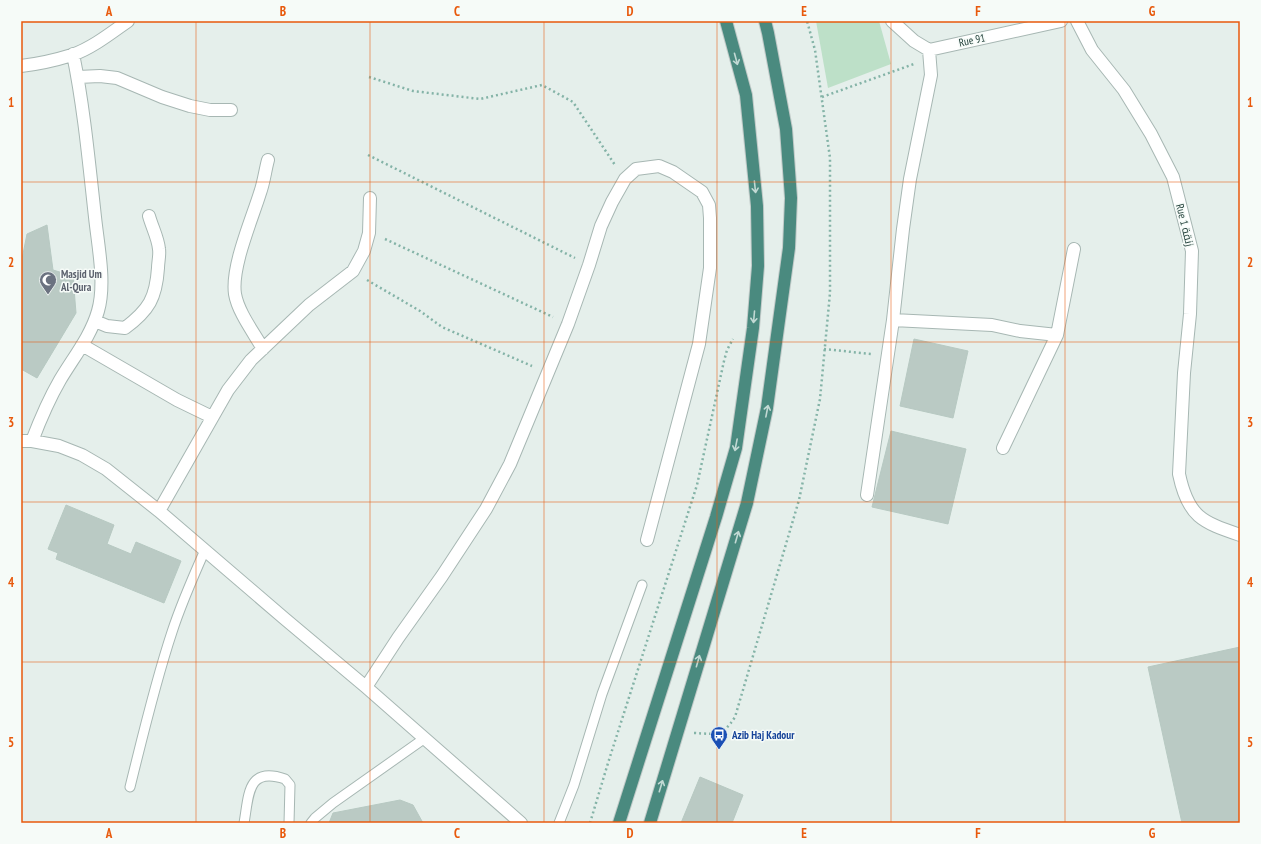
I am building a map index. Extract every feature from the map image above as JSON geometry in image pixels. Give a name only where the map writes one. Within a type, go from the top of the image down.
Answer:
[{"type":"highway","points":[[619,823],[714,525],[734,454],[753,328],[758,266],[757,206],[746,95],[726,21]]},
{"type":"highway","points":[[650,823],[747,503],[767,408],[783,302],[789,248],[791,198],[786,129],[768,33],[764,21]]},
{"type":"street","points":[[21,66],[40,63],[73,54],[104,38],[128,21]]},
{"type":"street","points":[[867,495],[893,320],[910,179],[931,75],[930,54],[892,21]]},
{"type":"street","name":"Rue 91","points":[[930,54],[1061,21]]},
{"type":"street","name":"Rue 1 زنقة","points":[[1077,21],[1092,50],[1124,90],[1151,134],[1173,177],[1192,251],[1190,314],[1184,373],[1179,474],[1182,490],[1188,504],[1194,512],[1218,528],[1240,535]]},
{"type":"street","points":[[73,54],[83,111],[101,276],[101,294],[95,321],[26,441],[59,446],[88,458],[106,469],[160,511],[366,687],[521,823]]},
{"type":"street","points":[[78,77],[100,76],[117,78],[162,97],[190,106],[210,110],[231,110]]},
{"type":"street","points":[[263,349],[239,306],[235,293],[236,270],[241,249],[261,191],[268,160]]},
{"type":"street","points":[[366,687],[486,509],[510,464],[568,324],[601,226],[612,202],[625,179],[636,169],[659,166],[673,172],[702,192],[709,205],[710,268],[699,344],[646,540]]},
{"type":"street","points":[[160,511],[228,390],[251,360],[309,305],[353,271],[364,250],[369,233],[370,198]]},
{"type":"street","points":[[95,321],[107,326],[125,328],[149,306],[156,288],[159,250],[149,216]]},
{"type":"street","points":[[1003,448],[1057,335],[1074,249]]},
{"type":"street","points":[[893,320],[992,325],[1020,331],[1057,335]]},
{"type":"street","points":[[82,345],[177,400],[212,417]]},
{"type":"lane","points":[[130,787],[145,725],[172,632],[205,550]]},
{"type":"lane","points":[[559,823],[574,785],[602,694],[642,585]]},
{"type":"lane","points":[[311,823],[333,803],[425,738]]},
{"type":"lane","points":[[244,823],[252,787],[260,776],[268,775],[285,779],[290,785],[288,823]]},
{"type":"path","points":[[678,731],[711,734],[722,732],[729,727],[735,717],[800,500],[820,399],[830,293],[830,158],[815,50],[807,21]]},
{"type":"path","points":[[822,97],[930,54]]},
{"type":"path","points":[[369,77],[413,91],[480,98],[542,85],[573,102],[625,179]]},
{"type":"path","points":[[368,155],[589,265]]},
{"type":"path","points":[[369,233],[568,324]]},
{"type":"path","points":[[353,271],[420,311],[442,327],[548,373]]},
{"type":"path","points":[[590,823],[697,485],[727,350],[738,333],[753,328]]},
{"type":"path","points":[[824,349],[888,355]]},
{"type":"green space","points":[[816,21],[879,21],[891,64],[828,88]]},
{"type":"building","name":"Masjid Um Al-Qura","points":[[47,225],[53,270],[73,276],[76,313],[37,378],[21,369],[21,264],[27,234]]},
{"type":"building","points":[[914,339],[968,351],[953,418],[900,406]]},
{"type":"building","points":[[891,431],[966,449],[948,524],[872,507]]},
{"type":"building","points":[[66,505],[114,525],[107,544],[131,554],[136,542],[181,561],[164,603],[56,559],[58,553],[48,549]]},
{"type":"building","points":[[1240,647],[1240,823],[1182,823],[1148,667]]},
{"type":"building","points":[[700,777],[743,795],[732,823],[681,823]]},
{"type":"building","points":[[400,800],[413,805],[423,823],[329,823],[333,813]]},
{"type":"place","name":"Masjid Um Al-Qura","points":[[48,295]]},
{"type":"place","name":"Azib Haj Kadour","points":[[719,750]]}]
